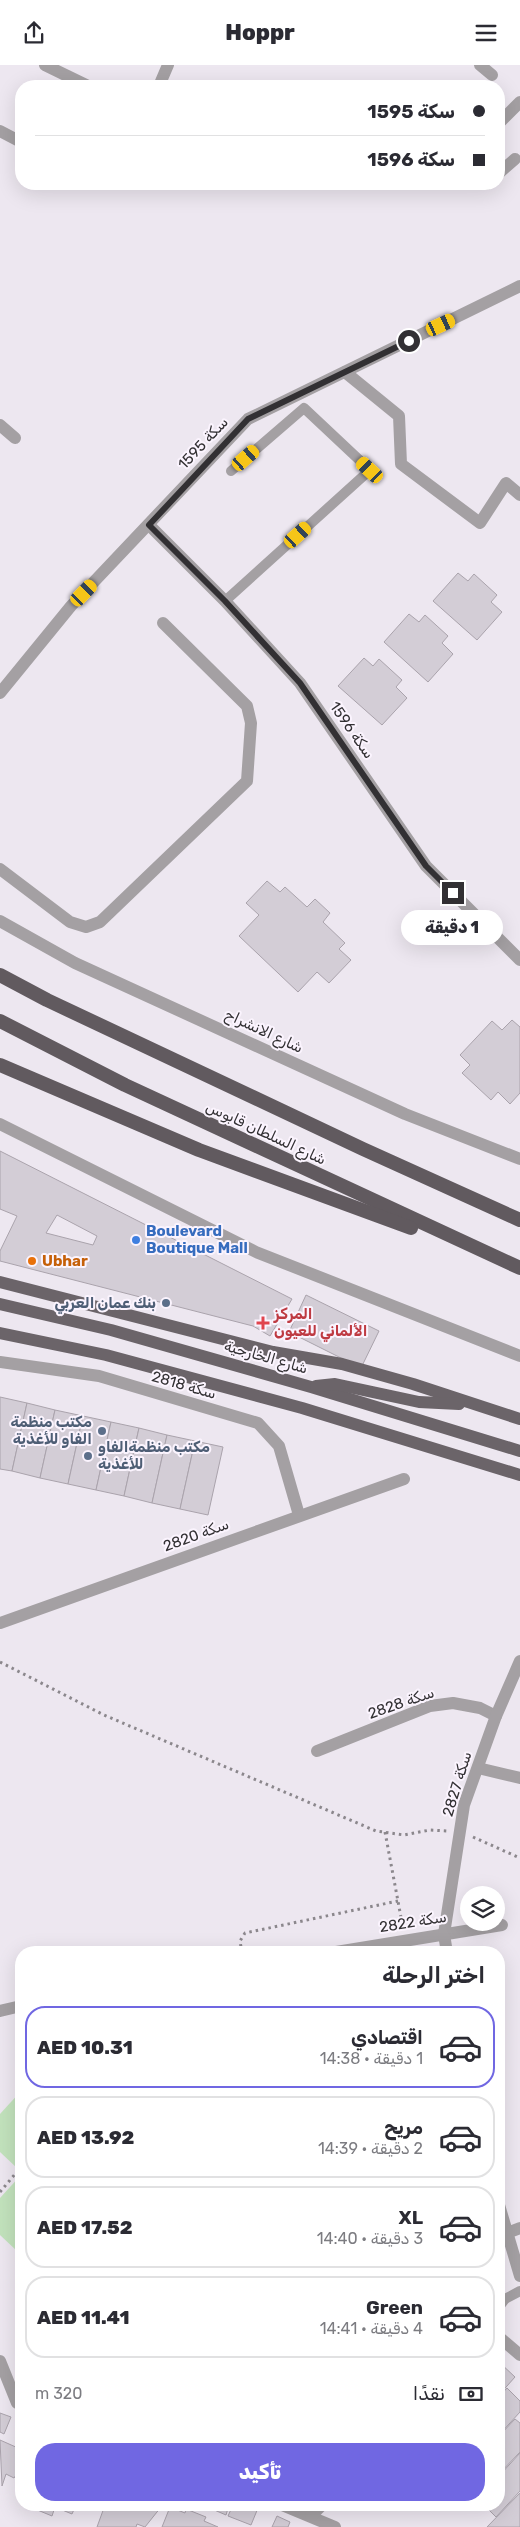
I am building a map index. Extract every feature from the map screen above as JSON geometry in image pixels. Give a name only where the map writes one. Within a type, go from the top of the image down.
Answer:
[{"type":"highway","name":"شارع السلطان قابوس","points":[[0,975],[363,1149],[520,1219]]},
{"type":"highway","name":"شارع السلطان قابوس","points":[[0,1021],[134,1089],[520,1268]]},
{"type":"highway","points":[[0,1065],[199,1150],[500,1260]]},
{"type":"main road","points":[[0,1282],[274,1352],[342,1364],[520,1419]]},
{"type":"main road","name":"شارع الخارجية","points":[[0,1304],[111,1330],[311,1387],[520,1451]]},
{"type":"main road","points":[[0,1333],[125,1360],[302,1408],[520,1475]]},
{"type":"main road","points":[[311,1387],[335,1384],[419,1402],[476,1405]]},
{"type":"street","points":[[45,65],[76,80]]},
{"type":"street","points":[[162,80],[168,65]]},
{"type":"street","points":[[480,65],[492,75]]},
{"type":"street","points":[[505,117],[520,102]]},
{"type":"street","points":[[0,131],[15,139]]},
{"type":"street","points":[[505,167],[514,159]]},
{"type":"street","name":"سكة 1595","points":[[0,693],[71,606],[248,419],[519,288]]},
{"type":"street","points":[[345,372],[398,417],[401,464],[480,523],[506,483],[520,495]]},
{"type":"street","points":[[0,425],[14,438]]},
{"type":"street","name":"سكة 1596","points":[[149,525],[225,601],[300,683],[426,866],[520,959]]},
{"type":"street","points":[[0,869],[70,922],[86,927],[100,922],[247,781],[251,723],[247,706],[163,623]]},
{"type":"street","name":"شارع الانشراح","points":[[0,921],[75,963],[405,1114],[520,1159]]},
{"type":"street","points":[[0,1124],[256,1253],[520,1356]]},
{"type":"street","name":"سكة 2818","points":[[0,1362],[99,1377],[258,1423],[280,1446],[299,1515]]},
{"type":"street","name":"سكة 2820","points":[[0,1623],[404,1479]]},
{"type":"street","name":"سكة 2827","points":[[446,1946],[444,1933],[464,1805],[496,1716],[520,1661]]},
{"type":"street","name":"سكة 2828","points":[[317,1751],[430,1706],[453,1703],[480,1708],[496,1716]]},
{"type":"street","points":[[478,1768],[520,1778]]},
{"type":"street","name":"سكة 2822","points":[[371,1946],[460,1931]]},
{"type":"street","points":[[0,2011],[15,2007]]},
{"type":"street","points":[[505,2226],[520,2276]]},
{"type":"street","points":[[507,2233],[520,2228]]},
{"type":"street","points":[[505,2342],[520,2355]]},
{"type":"street","points":[[0,2361],[15,2398]]},
{"type":"street","points":[[298,2511],[335,2527]]},
{"type":"street","points":[[311,2516],[316,2511]]},
{"type":"lane","points":[[225,601],[370,470],[304,407],[232,471]]},
{"type":"lane","points":[[505,2299],[520,2291]]},
{"type":"path","points":[[0,1662],[104,1715],[376,1831],[404,1835],[430,1830],[460,1832],[520,1858]]},
{"type":"path","points":[[385,1833],[406,1940]]},
{"type":"path","points":[[241,1946],[240,1941],[245,1933],[398,1901]]},
{"type":"path","points":[[0,2191],[15,2174]]},
{"type":"green space","points":[[15,2098],[15,2166],[0,2152],[0,2114]]},
{"type":"green space","points":[[15,2182],[15,2249],[0,2235],[0,2198]]},
{"type":"building","points":[[458,573],[468,581],[474,574],[497,595],[491,602],[502,612],[477,640],[433,601]]},
{"type":"building","points":[[409,614],[419,622],[425,615],[448,636],[442,643],[453,654],[428,682],[384,642]]},
{"type":"building","points":[[364,658],[373,666],[379,659],[402,680],[396,687],[407,698],[382,725],[338,686]]},
{"type":"building","points":[[267,881],[280,892],[285,887],[307,907],[315,899],[330,913],[323,922],[345,943],[339,949],[351,960],[329,983],[317,972],[298,992],[239,936],[259,915],[246,903]]},
{"type":"building","points":[[512,1020],[520,1027],[520,1093],[510,1104],[498,1092],[491,1100],[462,1073],[470,1065],[460,1055],[492,1021],[502,1030]]},
{"type":"building","name":"Boulevard Boutique Mall","points":[[0,1151],[292,1299],[270,1336],[253,1326],[0,1261],[0,1251],[17,1216],[0,1209]],"holes":[[[57,1215],[97,1236],[93,1245],[46,1233]]]},
{"type":"building","points":[[306,1295],[379,1331],[361,1368],[289,1332]]},
{"type":"building","points":[[0,1397],[27,1403],[12,1471],[0,1469]]},
{"type":"building","points":[[27,1403],[55,1410],[40,1478],[12,1471]]},
{"type":"building","points":[[55,1410],[83,1416],[68,1484],[40,1478]]},
{"type":"building","points":[[83,1416],[111,1422],[96,1490],[68,1484]]},
{"type":"building","points":[[111,1422],[139,1428],[124,1496],[96,1490]]},
{"type":"building","points":[[139,1428],[167,1435],[152,1503],[124,1496]]},
{"type":"building","points":[[167,1435],[195,1441],[180,1509],[152,1503]]},
{"type":"building","points":[[195,1441],[223,1447],[208,1515],[180,1509]]},
{"type":"building","points":[[505,2368],[515,2377],[505,2388]]},
{"type":"building","points":[[507,2388],[520,2401],[520,2412],[505,2428],[505,2390]]},
{"type":"building","points":[[0,2413],[11,2417],[4,2434],[0,2432]]},
{"type":"building","points":[[515,2419],[520,2423],[520,2452],[505,2468],[505,2430]]},
{"type":"building","points":[[0,2440],[15,2447],[15,2477],[14,2478],[6,2474],[2,2486]]},
{"type":"building","points":[[520,2453],[520,2491],[505,2507],[505,2469]]},
{"type":"building","points":[[520,2493],[520,2527],[487,2527],[503,2511],[505,2511],[505,2508]]},
{"type":"building","points":[[40,2511],[54,2511],[52,2516]]},
{"type":"building","points":[[103,2511],[158,2511],[145,2527],[137,2524],[136,2527],[97,2527]]},
{"type":"building","points":[[168,2511],[185,2513],[186,2511],[191,2511],[206,2517],[204,2521],[218,2527],[162,2527]]},
{"type":"building","points":[[217,2511],[227,2511],[226,2515]]},
{"type":"building","points":[[230,2511],[257,2511],[251,2525],[228,2516]]},
{"type":"building","points":[[490,2511],[502,2511],[496,2517]]},
{"type":"building","points":[[277,2516],[290,2522],[288,2527],[272,2527]]},
{"type":"place","name":"Boulevard Boutique Mall","points":[[136,1240]]},
{"type":"place","name":"Ubhar","points":[[32,1261]]},
{"type":"place","name":"بنك عمان العربي","points":[[166,1303]]},
{"type":"place","name":"المركز الألماني للعيون","points":[[263,1323]]},
{"type":"place","name":"مكتب منظمة الفاو للأغذية","points":[[102,1431]]},
{"type":"place","name":"مكتب منظمةالفاو للأغذية","points":[[88,1456]]},
{"type":"route","points":[[409,341],[248,419],[149,525],[225,601],[300,683],[426,866],[453,893]]}]
